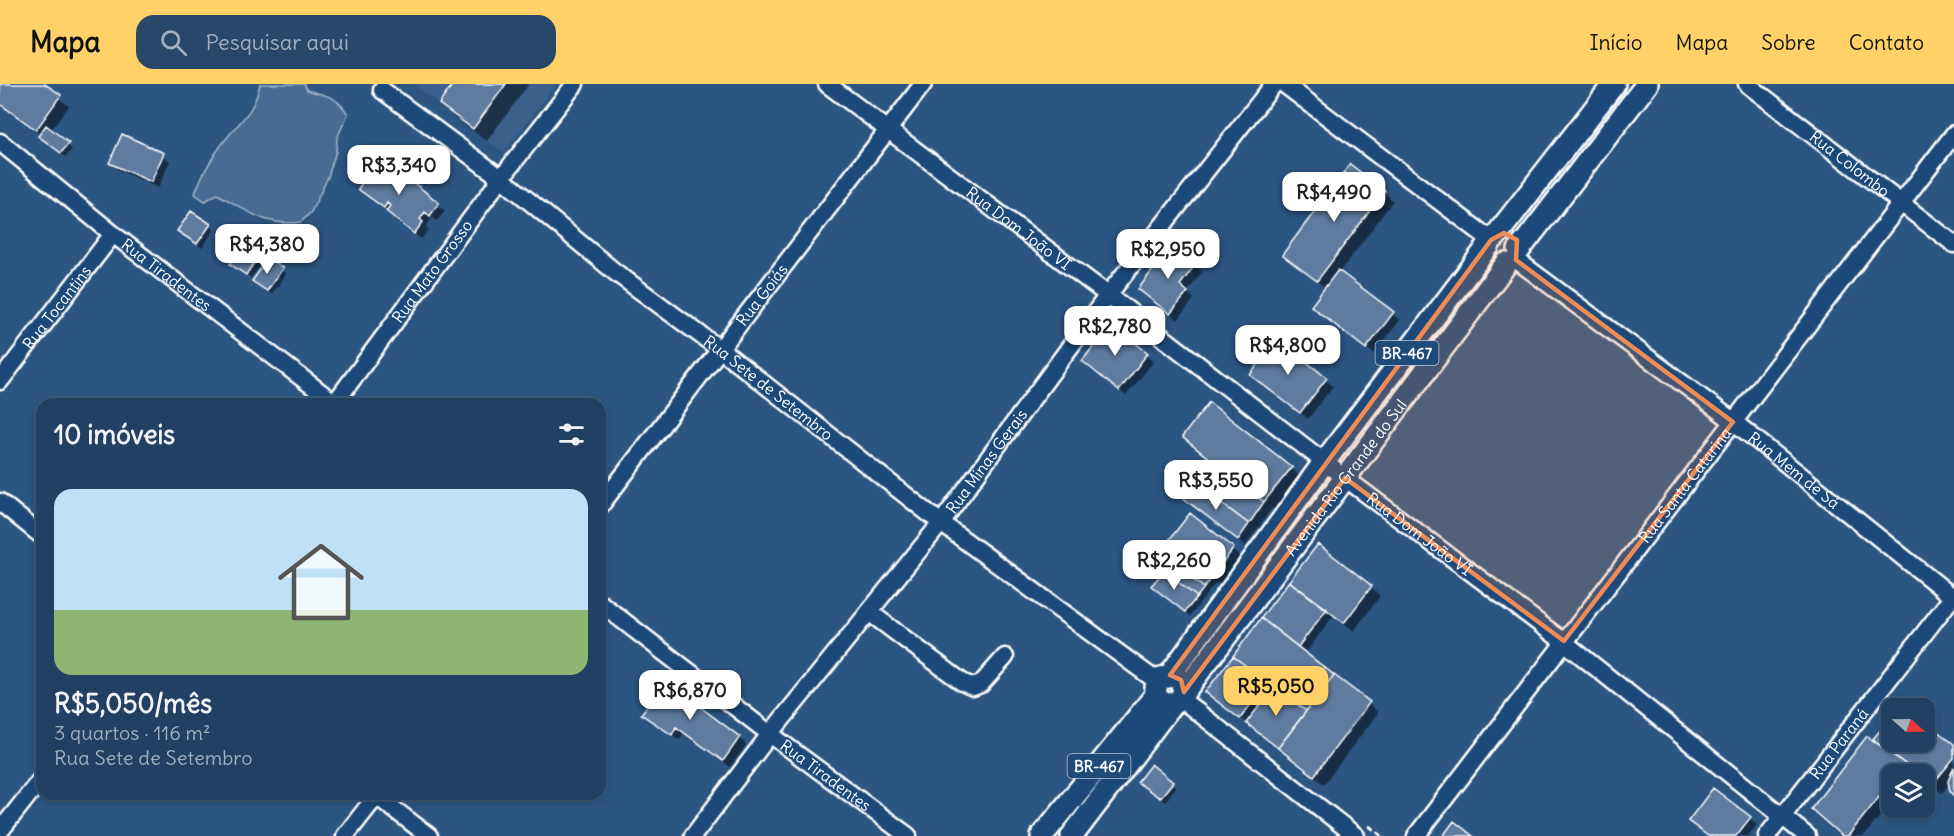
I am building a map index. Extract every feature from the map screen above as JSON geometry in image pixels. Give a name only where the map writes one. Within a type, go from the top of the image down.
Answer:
[{"type":"main road","name":"Avenida Rio Grande do Sul","points":[[1071,836],[1325,461],[1492,240],[1614,84]]},
{"type":"main road","name":"Avenida Rio Grande do Sul","points":[[1042,836],[1170,691],[1345,478],[1647,84]]},
{"type":"main road","points":[[1492,240],[1490,255],[1493,259],[1501,263],[1514,257]]},
{"type":"street","name":"Rua Mato Grosso","points":[[339,398],[501,178],[574,84]]},
{"type":"street","name":"Rua Dom João VI","points":[[827,84],[1108,295],[1345,478],[1564,641],[1807,836]]},
{"type":"street","name":"Rua Goiás","points":[[606,498],[923,84]]},
{"type":"street","name":"Rua Minas Gerais","points":[[693,836],[770,734],[941,523],[1108,295],[1274,84]]},
{"type":"street","points":[[1284,84],[1492,240]]},
{"type":"street","name":"Rua Colombo","points":[[1747,84],[1954,244]]},
{"type":"street","name":"Rua Sete de Setembro","points":[[382,90],[501,178],[615,272],[721,350],[941,523],[1170,691],[1356,836]]},
{"type":"street","name":"Rua Santa Catarina","points":[[1416,836],[1954,134]]},
{"type":"street","name":"Rua Tiradentes","points":[[0,142],[113,234],[328,398]]},
{"type":"street","name":"Rua Tocantins","points":[[0,381],[113,234]]},
{"type":"street","name":"Rua Mem de Sá","points":[[1514,257],[1733,422],[1954,597]]},
{"type":"street","points":[[0,502],[36,531]]},
{"type":"street","name":"Rua Paraná","points":[[1767,836],[1954,597]]},
{"type":"street","name":"Rua Tiradentes","points":[[606,608],[770,734],[908,836]]},
{"type":"street","points":[[869,612],[962,682],[972,687],[981,684],[1005,657]]},
{"type":"street","points":[[0,831],[36,786]]},
{"type":"street","points":[[345,836],[372,800]]},
{"type":"street","points":[[384,800],[429,836]]},
{"type":"highlighted area","points":[[1504,233],[1517,240],[1516,260],[1733,422],[1564,641],[1345,478],[1184,692],[1181,680],[1170,675],[1491,240]]},
{"type":"shaded area","points":[[260,84],[304,84],[307,90],[335,100],[348,114],[337,138],[336,151],[328,177],[311,212],[301,222],[266,220],[217,194],[205,201],[195,194],[216,153],[251,108]]},
{"type":"shaded area","points":[[413,84],[556,84],[504,153]]},
{"type":"building","points":[[0,84],[45,84],[61,95],[36,130],[0,104]]},
{"type":"building","points":[[453,84],[506,84],[473,129],[439,104]]},
{"type":"building","points":[[46,125],[69,143],[61,153],[38,136]]},
{"type":"building","points":[[122,134],[164,153],[151,182],[109,163]]},
{"type":"building","points":[[382,157],[439,203],[430,216],[425,212],[420,219],[423,222],[414,234],[386,211],[390,206],[387,203],[384,208],[358,189],[365,178],[370,183],[378,173],[372,170]]},
{"type":"building","points":[[1350,164],[1385,191],[1317,281],[1282,255]]},
{"type":"building","points":[[191,211],[211,224],[197,244],[177,231]]},
{"type":"building","points":[[251,233],[267,244],[246,275],[230,264]]},
{"type":"building","points":[[1172,245],[1196,264],[1180,285],[1188,292],[1170,314],[1138,289]]},
{"type":"building","points":[[268,258],[283,268],[267,291],[252,281]]},
{"type":"building","points":[[1338,270],[1394,312],[1366,349],[1311,306]]},
{"type":"building","points":[[1111,324],[1148,353],[1119,391],[1082,361]]},
{"type":"building","points":[[1277,339],[1327,378],[1300,413],[1250,375]]},
{"type":"building","points":[[1209,402],[1292,467],[1264,502],[1182,437]]},
{"type":"building","points":[[1208,460],[1264,502],[1249,524],[1192,481]]},
{"type":"building","points":[[1194,483],[1249,524],[1238,540],[1183,498]]},
{"type":"building","points":[[1190,513],[1234,548],[1211,578],[1166,544]]},
{"type":"building","points":[[1318,544],[1372,586],[1344,623],[1289,581]]},
{"type":"building","points":[[1178,552],[1211,578],[1204,588],[1170,562]]},
{"type":"building","points":[[1170,562],[1204,588],[1197,597],[1164,571]]},
{"type":"building","points":[[1164,571],[1197,597],[1185,612],[1151,586]]},
{"type":"building","points":[[1289,581],[1327,609],[1298,647],[1261,618]]},
{"type":"building","points":[[1261,618],[1334,675],[1306,711],[1233,656]]},
{"type":"building","points":[[1233,656],[1259,676],[1246,693],[1255,699],[1240,719],[1205,692]]},
{"type":"building","points":[[1334,675],[1370,702],[1314,776],[1278,748]]},
{"type":"building","points":[[666,681],[740,737],[723,761],[676,727],[672,735],[641,714]]},
{"type":"building","points":[[1274,687],[1306,711],[1278,748],[1246,723]]},
{"type":"building","points":[[1881,729],[1881,745],[1873,739]]},
{"type":"building","points":[[1935,729],[1954,744],[1954,758],[1935,781],[1935,764],[1905,764],[1890,752],[1935,752]]},
{"type":"building","points":[[1867,736],[1881,746],[1881,752],[1889,752],[1905,764],[1881,764],[1881,795],[1848,836],[1842,836],[1811,809]]},
{"type":"building","points":[[1151,764],[1173,782],[1160,798],[1137,782]]},
{"type":"building","points":[[1954,767],[1954,796],[1950,792],[1948,781]]},
{"type":"building","points":[[1713,788],[1751,817],[1736,836],[1708,836],[1688,821]]},
{"type":"building","points":[[1454,821],[1473,836],[1443,836]]}]
